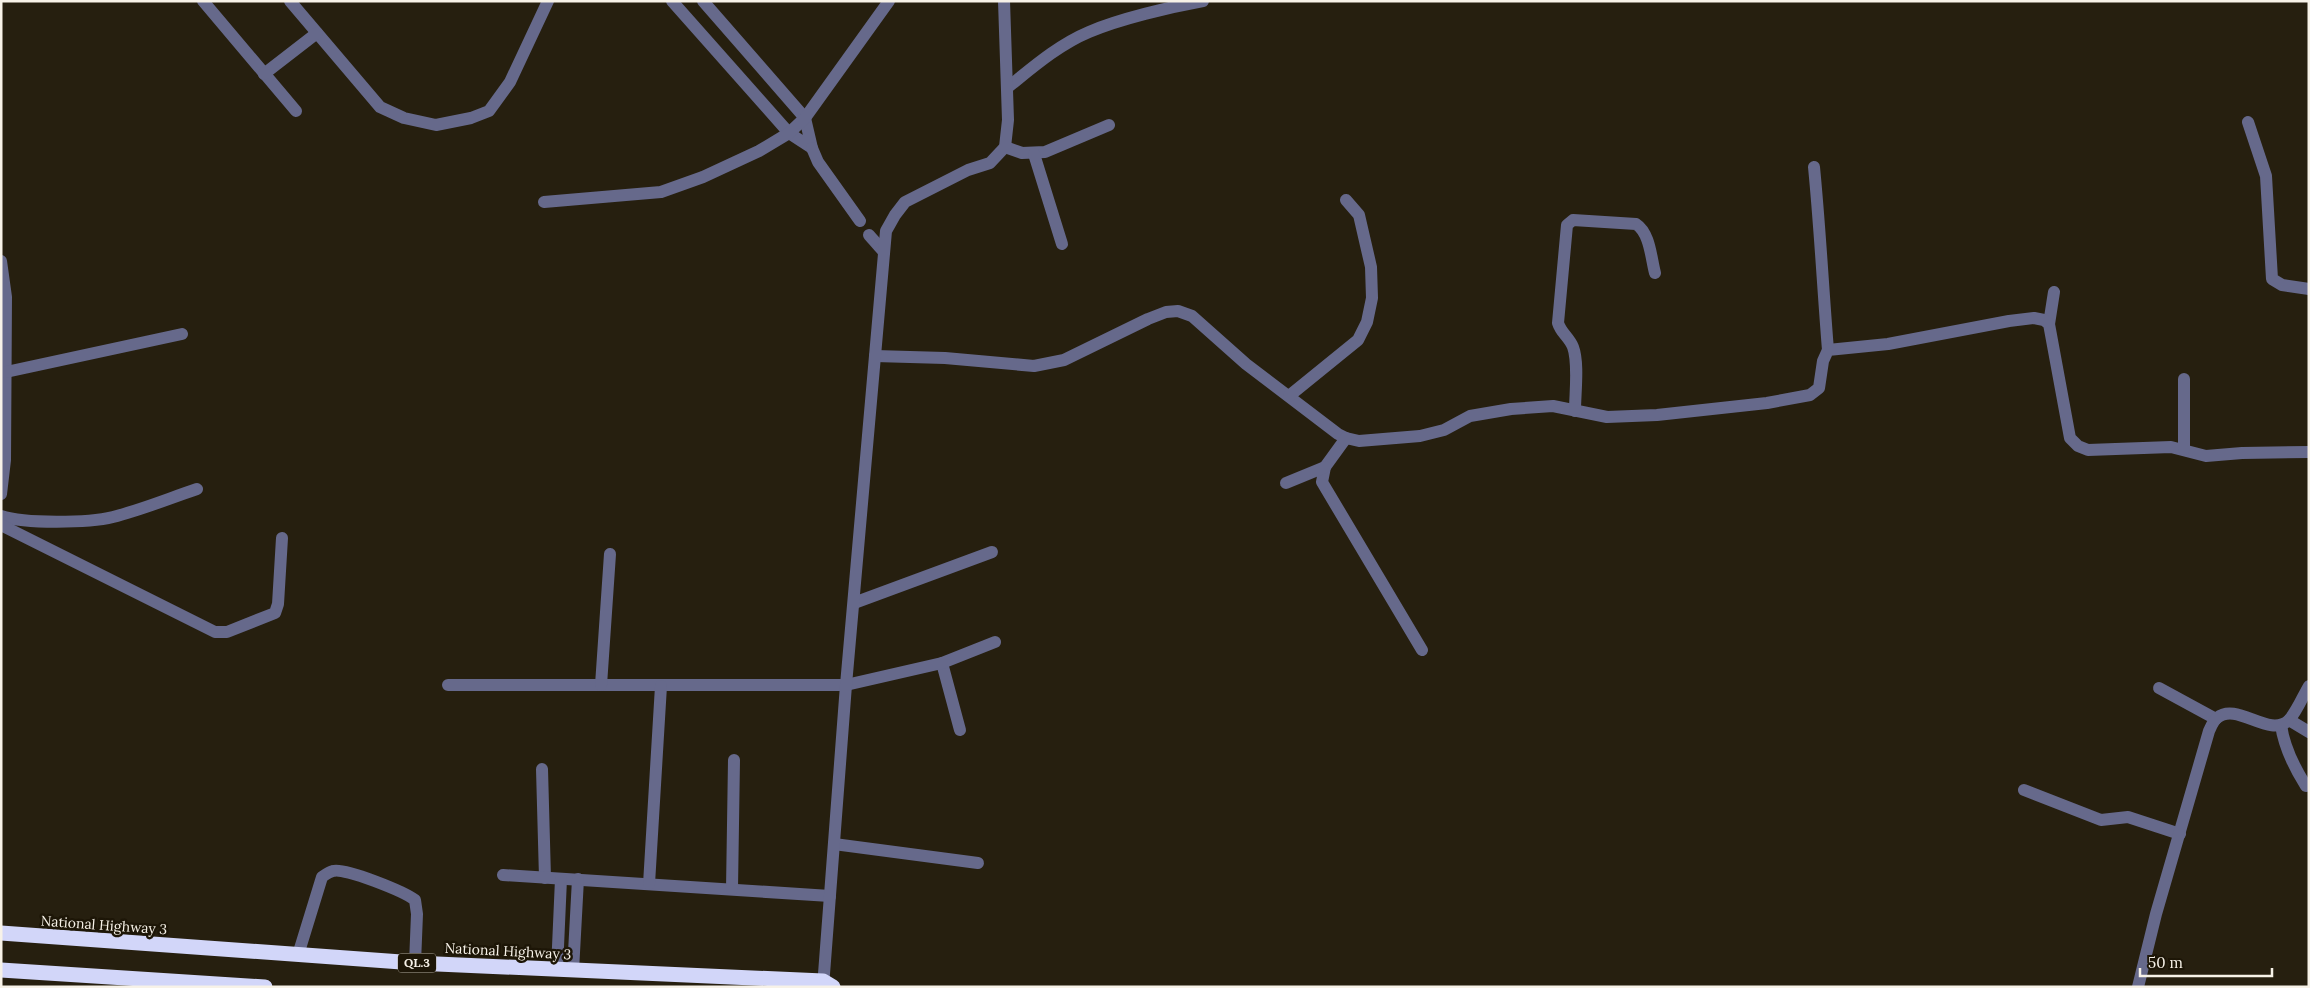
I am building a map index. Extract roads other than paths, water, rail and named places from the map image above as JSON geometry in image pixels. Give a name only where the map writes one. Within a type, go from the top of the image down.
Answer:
[{"type":"highway","name":"National Highway 3","points":[[1,933],[415,963],[826,985]]},
{"type":"highway","points":[[1,970],[265,987]]},
{"type":"street","points":[[203,1],[296,111]]},
{"type":"street","points":[[290,1],[380,107],[404,118],[436,124],[471,118],[489,111],[510,82],[548,1]]},
{"type":"street","points":[[672,1],[789,133],[812,148]]},
{"type":"street","points":[[703,1],[805,118],[812,148],[818,162],[834,181],[860,221]]},
{"type":"street","points":[[544,202],[661,192],[703,177],[759,151],[789,133],[805,118],[888,1]]},
{"type":"street","points":[[826,985],[830,896],[846,685],[886,231],[894,215],[905,202],[968,170],[990,163],[1005,147],[1008,120],[1004,1]]},
{"type":"street","points":[[1007,88],[1058,49],[1089,32],[1144,15],[1203,1]]},
{"type":"street","points":[[264,74],[317,33]]},
{"type":"street","points":[[2248,122],[2266,176],[2272,279],[2282,285],[2309,289]]},
{"type":"street","points":[[1005,147],[1022,153],[1034,154],[1045,152],[1109,125]]},
{"type":"street","points":[[1034,154],[1062,244]]},
{"type":"street","points":[[875,356],[945,358],[1034,366],[1064,360],[1148,319],[1166,312],[1178,311],[1192,316],[1246,364],[1346,438],[1359,441],[1420,436],[1444,430],[1470,416],[1511,409],[1553,406],[1607,417],[1657,416],[1767,403],[1810,395],[1819,388],[1824,360],[1828,350],[1822,283],[1822,245],[1814,167]]},
{"type":"street","points":[[1289,396],[1358,340],[1367,322],[1372,298],[1371,267],[1359,215],[1346,200]]},
{"type":"street","points":[[1575,411],[1572,346],[1561,332],[1558,323],[1567,225],[1573,220],[1636,224],[1646,234],[1655,273]]},
{"type":"street","points":[[870,235],[884,252]]},
{"type":"street","points":[[1,261],[6,297],[6,372],[1,494]]},
{"type":"street","points":[[2054,292],[2050,324],[2070,438],[2074,442],[2088,450],[2171,447],[2206,456],[2242,453],[2309,452]]},
{"type":"street","points":[[1828,350],[1888,344],[2009,320],[2034,318],[2044,320],[2050,324]]},
{"type":"street","points":[[6,372],[182,334]]},
{"type":"street","points":[[2184,379],[2184,449]]},
{"type":"street","points":[[1346,438],[1325,467],[1322,482],[1422,650]]},
{"type":"street","points":[[1286,483],[1325,467]]},
{"type":"street","points":[[1,516],[47,522],[111,518],[197,489]]},
{"type":"street","points":[[1,525],[215,632],[227,632],[276,613],[282,538]]},
{"type":"street","points":[[854,603],[992,552]]},
{"type":"street","points":[[601,686],[610,554]]},
{"type":"street","points":[[448,685],[846,685],[942,663],[995,642]]},
{"type":"street","points":[[942,663],[960,730]]},
{"type":"street","points":[[649,884],[661,686]]},
{"type":"street","points":[[2306,786],[2293,764],[2283,738],[2285,722],[2309,686]]},
{"type":"street","points":[[2159,688],[2216,719]]},
{"type":"street","points":[[2138,987],[2156,914],[2209,731],[2216,719],[2223,714],[2236,715],[2270,725],[2285,722],[2309,732]]},
{"type":"street","points":[[732,889],[734,760]]},
{"type":"street","points":[[542,769],[545,878]]},
{"type":"street","points":[[2024,790],[2101,820],[2128,817],[2180,834]]},
{"type":"street","points":[[834,844],[978,863]]},
{"type":"street","points":[[298,955],[322,877],[334,870],[346,872],[406,893],[415,900],[417,914],[415,963]]},
{"type":"street","points":[[503,875],[830,896]]},
{"type":"street","points":[[557,970],[561,879]]},
{"type":"street","points":[[573,971],[578,880]]}]
